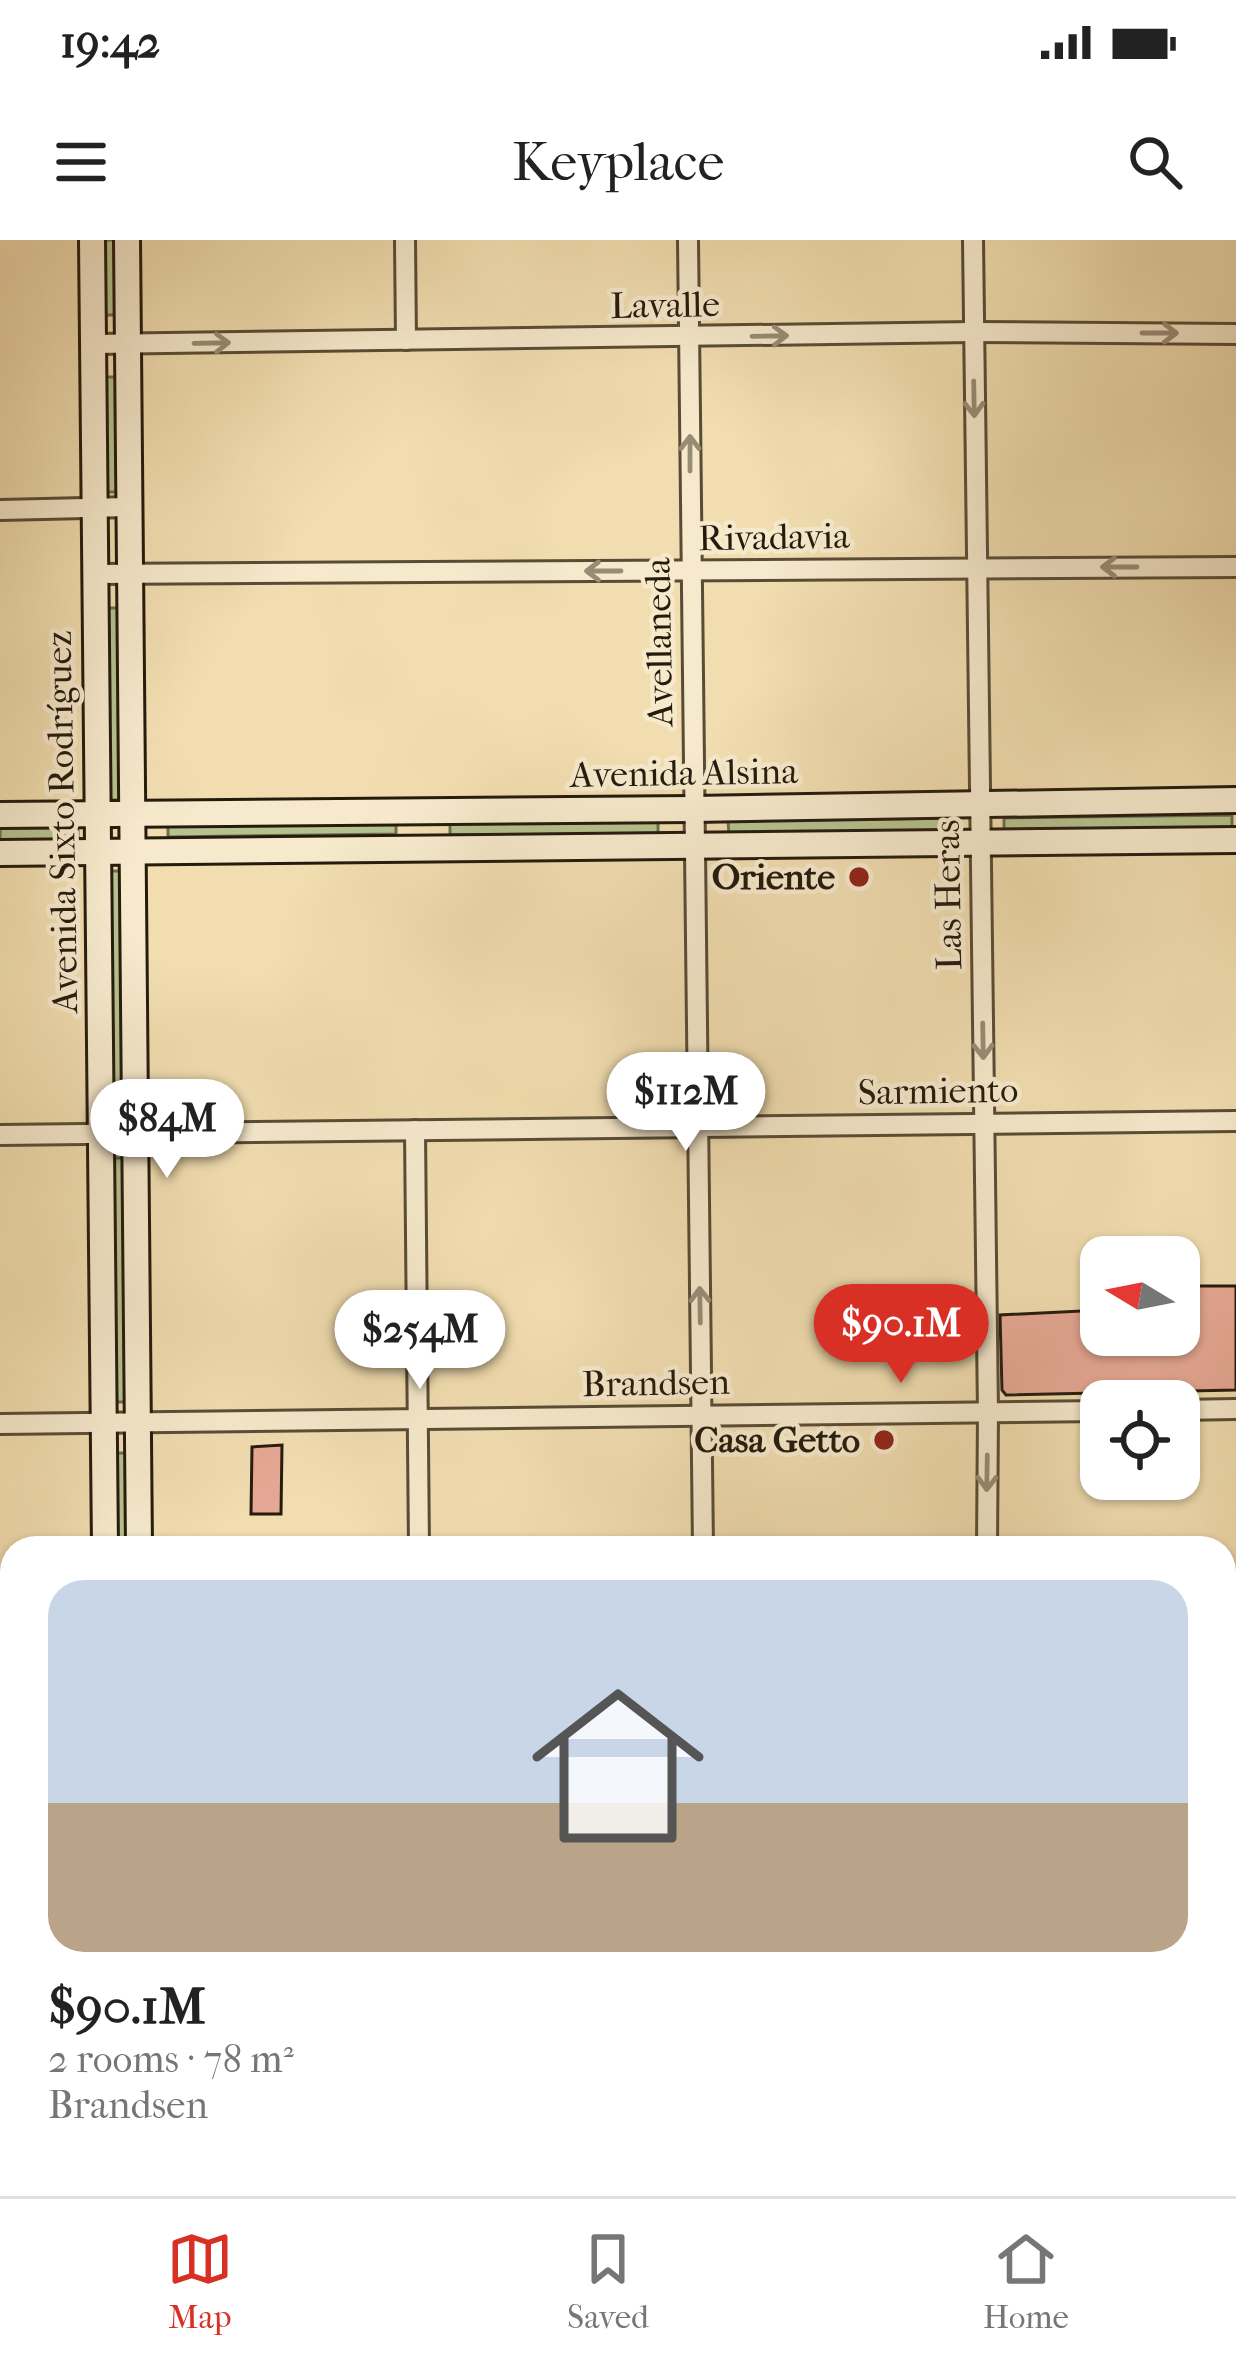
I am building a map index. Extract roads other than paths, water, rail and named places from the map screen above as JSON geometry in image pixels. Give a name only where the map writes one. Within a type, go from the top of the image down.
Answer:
[{"type":"main road","name":"Avenida Sixto Rodríguez","points":[[92,240],[105,1536]]},
{"type":"main road","name":"Avenida Sixto Rodríguez","points":[[127,240],[139,1536]]},
{"type":"main road","name":"Avenida Alsina","points":[[0,814],[1236,800]]},
{"type":"main road","points":[[424,812],[424,849]]},
{"type":"main road","name":"Avenida Alsina","points":[[0,853],[1236,840]]},
{"type":"street","points":[[405,240],[406,340]]},
{"type":"street","name":"Avellaneda","points":[[688,240],[703,1536]]},
{"type":"street","name":"Las Heras","points":[[973,240],[987,1536]]},
{"type":"street","name":"Lavalle","points":[[94,344],[973,332],[1236,334]]},
{"type":"street","points":[[0,510],[129,507]]},
{"type":"street","name":"Rivadavia","points":[[96,574],[1236,567]]},
{"type":"street","name":"Sarmiento","points":[[0,1135],[1236,1121]]},
{"type":"street","points":[[415,1130],[418,1536]]},
{"type":"street","points":[[1200,1410],[1236,1409]]},
{"type":"street","name":"Brandsen","points":[[0,1424],[1080,1411]]},
{"type":"place","name":"Oriente","points":[[859,877]]},
{"type":"place","name":"Casa Getto","points":[[884,1440]]}]
